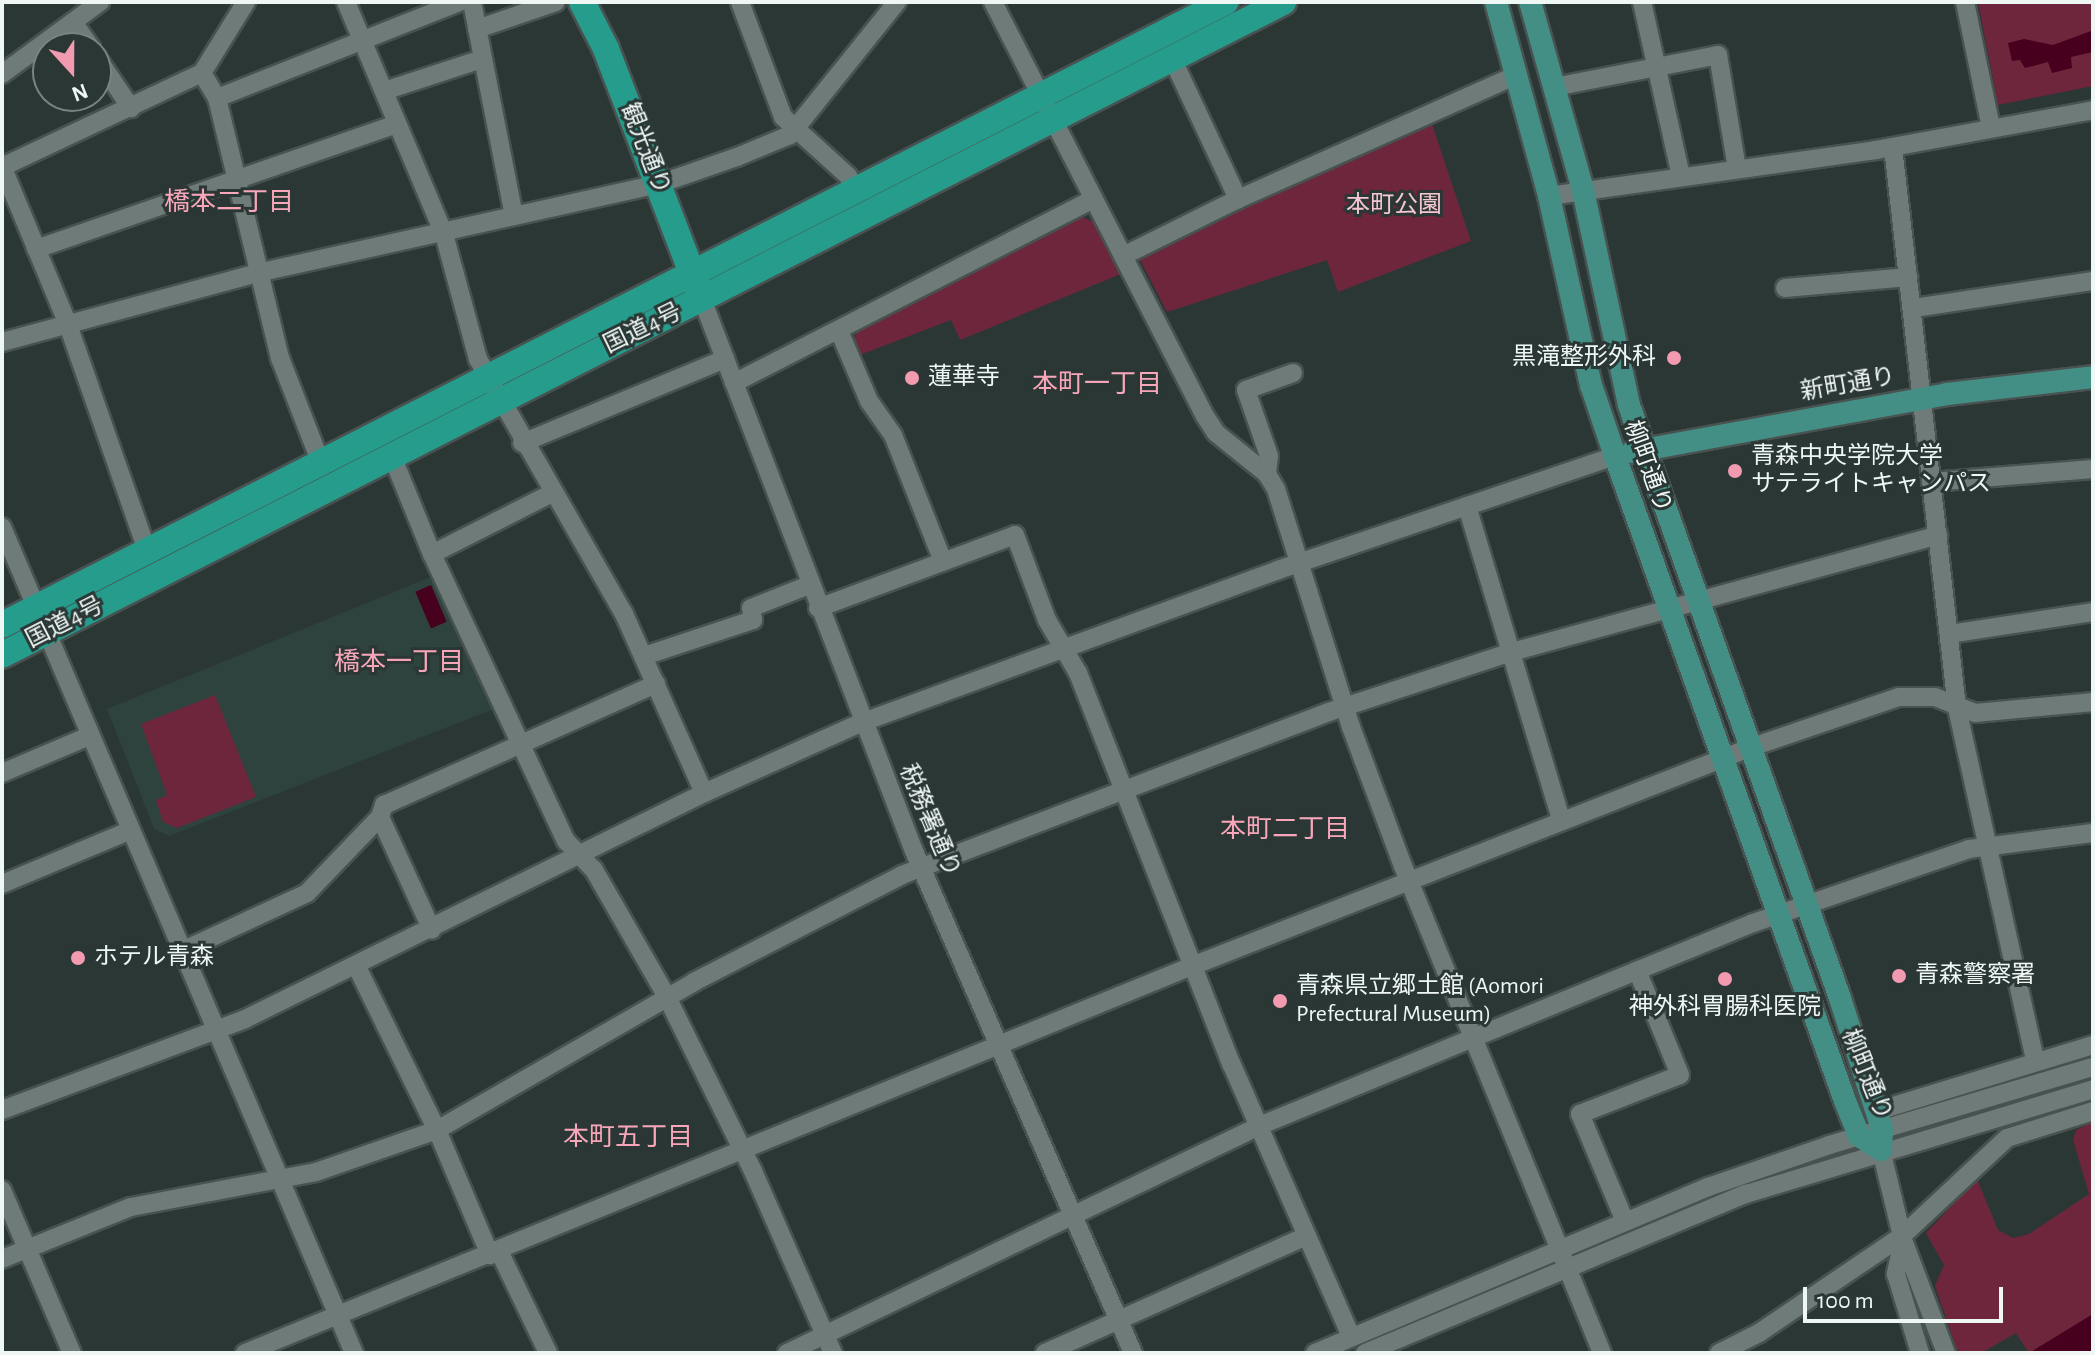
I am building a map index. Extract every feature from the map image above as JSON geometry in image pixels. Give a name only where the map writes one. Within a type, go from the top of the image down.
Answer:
[{"type":"highway","name":"観光通り","points":[[582,2],[659,184],[697,287]]},
{"type":"highway","name":"国道4号","points":[[2,625],[321,463],[493,389],[697,287],[1047,106],[1225,2]]},
{"type":"highway","name":"国道4号","points":[[697,287],[856,190],[1047,106],[1172,58],[1283,2]]},
{"type":"highway","name":"国道4号","points":[[2,655],[392,456],[493,389]]},
{"type":"main road","name":"柳町通り","points":[[1496,2],[1549,196],[1591,385],[1615,456],[1859,1136],[1880,1130],[1807,903],[1621,376],[1583,190],[1530,2]]},
{"type":"main road","name":"新町通り","points":[[1615,456],[1923,398],[2093,377]]},
{"type":"street","points":[[2,74],[100,2]]},
{"type":"street","points":[[147,551],[67,322],[2,167],[202,73],[246,2]]},
{"type":"street","points":[[346,2],[444,234],[493,389],[644,656],[704,793]]},
{"type":"street","points":[[217,98],[460,2]]},
{"type":"street","points":[[472,2],[514,216]]},
{"type":"street","points":[[477,29],[556,2]]},
{"type":"street","points":[[740,2],[783,117],[848,176],[856,190]]},
{"type":"street","points":[[2,342],[257,273],[659,184],[783,139],[897,2]]},
{"type":"street","points":[[993,2],[1216,433],[1267,474]]},
{"type":"street","points":[[1642,2],[1681,176]]},
{"type":"street","points":[[1965,2],[1991,128]]},
{"type":"street","points":[[73,22],[80,32]]},
{"type":"street","points":[[1554,87],[1718,55],[1737,168]]},
{"type":"street","points":[[1172,58],[1238,199]]},
{"type":"street","points":[[384,91],[482,59]]},
{"type":"street","points":[[202,73],[217,98],[280,358],[321,463]]},
{"type":"street","points":[[1123,256],[1238,199],[1516,75]]},
{"type":"street","points":[[112,80],[131,108]]},
{"type":"street","points":[[1549,196],[1893,147],[2093,110]]},
{"type":"street","points":[[36,249],[397,124]]},
{"type":"street","points":[[1893,147],[1914,308],[1957,708],[2035,1061]]},
{"type":"street","points":[[734,383],[840,333],[1093,199]]},
{"type":"street","points":[[1785,288],[1909,277]]},
{"type":"street","points":[[1914,308],[2093,281]]},
{"type":"street","name":"税務署通り","points":[[697,287],[809,585],[921,867],[1133,1353]]},
{"type":"street","points":[[840,333],[869,401],[893,435],[943,561]]},
{"type":"street","points":[[522,443],[725,359]]},
{"type":"street","points":[[1293,373],[1246,390],[1269,456],[1267,474],[1345,706],[1408,879],[1602,1353]]},
{"type":"street","points":[[392,456],[432,554],[566,841],[594,870],[667,997],[743,1152],[833,1353]]},
{"type":"street","points":[[2,1110],[213,1032],[357,967],[704,793],[863,722],[1299,563],[1615,456]]},
{"type":"street","points":[[1931,482],[2093,469]]},
{"type":"street","points":[[432,554],[554,492]]},
{"type":"street","points":[[1467,506],[1508,653],[1561,820]]},
{"type":"street","points":[[2,527],[213,1032],[281,1180],[354,1353]]},
{"type":"street","points":[[818,608],[1015,535],[1123,789],[1259,1126],[1351,1336]]},
{"type":"street","points":[[2,1259],[155,1200],[281,1180],[437,1130],[667,997],[921,867],[1123,789],[1345,706],[1508,653],[1938,535]]},
{"type":"street","points":[[644,656],[753,620],[751,608],[809,585]]},
{"type":"street","points":[[1949,634],[2093,612]]},
{"type":"street","points":[[180,952],[307,893],[380,817],[384,805],[656,684]]},
{"type":"street","points":[[245,1353],[1192,966],[1724,756],[1899,697],[1935,697],[1975,713],[2093,702]]},
{"type":"street","points":[[2,773],[89,736]]},
{"type":"street","points":[[380,817],[432,930]]},
{"type":"street","points":[[2,884],[129,831]]},
{"type":"street","points":[[787,1353],[1259,1126],[1780,913],[1989,846],[2093,833]]},
{"type":"street","points":[[357,967],[494,1253],[548,1353]]},
{"type":"street","points":[[1624,1219],[1580,1114],[1680,1075],[1637,970]]},
{"type":"street","points":[[1365,1353],[1746,1194],[2035,1061],[2093,1045]]},
{"type":"street","points":[[1880,1130],[2093,1067]]},
{"type":"street","points":[[1880,1130],[2032,1106],[2093,1089]]},
{"type":"street","points":[[1719,1353],[1759,1333],[1903,1238],[2007,1138],[2093,1111]]},
{"type":"street","points":[[1880,1130],[1903,1238],[1946,1353]]},
{"type":"street","points":[[1315,1353],[1624,1219],[1859,1136]]},
{"type":"street","points":[[2,1190],[72,1353]]},
{"type":"street","points":[[1045,1353],[1307,1236]]},
{"type":"street","points":[[1903,1238],[1896,1274],[1920,1353]]},
{"type":"shaded area","points":[[2091,31],[2093,52],[2071,57],[2072,68],[2052,73],[2048,62],[2025,68],[2020,60],[2012,61],[2008,43],[2024,39],[2053,45]]},
{"type":"shaded area","points":[[433,576],[494,709],[169,836],[154,829],[107,709]]},
{"type":"shaded area","points":[[431,585],[447,622],[431,628],[415,592]]},
{"type":"shaded area","points":[[2093,1314],[2093,1353],[2029,1353]]},
{"type":"green space","points":[[1978,2],[2093,2],[2093,86],[1998,105]]},
{"type":"green space","name":"本町公園","points":[[1430,118],[1471,241],[1338,292],[1327,260],[1167,312],[1139,258],[1222,215],[1353,159]]},
{"type":"green space","points":[[1079,215],[1095,223],[1121,274],[960,340],[951,320],[857,356],[852,344],[857,330]]},
{"type":"green space","points":[[215,695],[256,797],[177,828],[163,822],[156,800],[167,795],[141,724]]},
{"type":"green space","points":[[2093,1122],[2093,1314],[2029,1353],[2016,1333],[1981,1353],[1958,1353],[1935,1286],[1944,1265],[1926,1233],[1977,1179],[1998,1230],[2013,1238],[2029,1234],[2089,1194],[2073,1140],[2076,1130]]},
{"type":"place","name":"黒滝整形外科","points":[[1674,358]]},
{"type":"place","name":"蓮華寺","points":[[912,378]]},
{"type":"place","name":"青森中央学院大学 サテライトキャンパス","points":[[1735,471]]},
{"type":"place","name":"ホテル青森","points":[[78,958]]},
{"type":"place","name":"青森警察署","points":[[1899,976]]},
{"type":"place","name":"神外科胃腸科医院","points":[[1725,979]]},
{"type":"place","name":"青森県立郷土館 (Aomori Prefectural Museum)","points":[[1280,1001]]},
{"type":"district","name":"橋本二丁目","points":[[229,203]]},
{"type":"district","name":"本町一丁目","points":[[1097,385]]},
{"type":"district","name":"橋本一丁目","points":[[399,663]]},
{"type":"district","name":"本町二丁目","points":[[1285,830]]},
{"type":"district","name":"本町五丁目","points":[[628,1138]]}]
